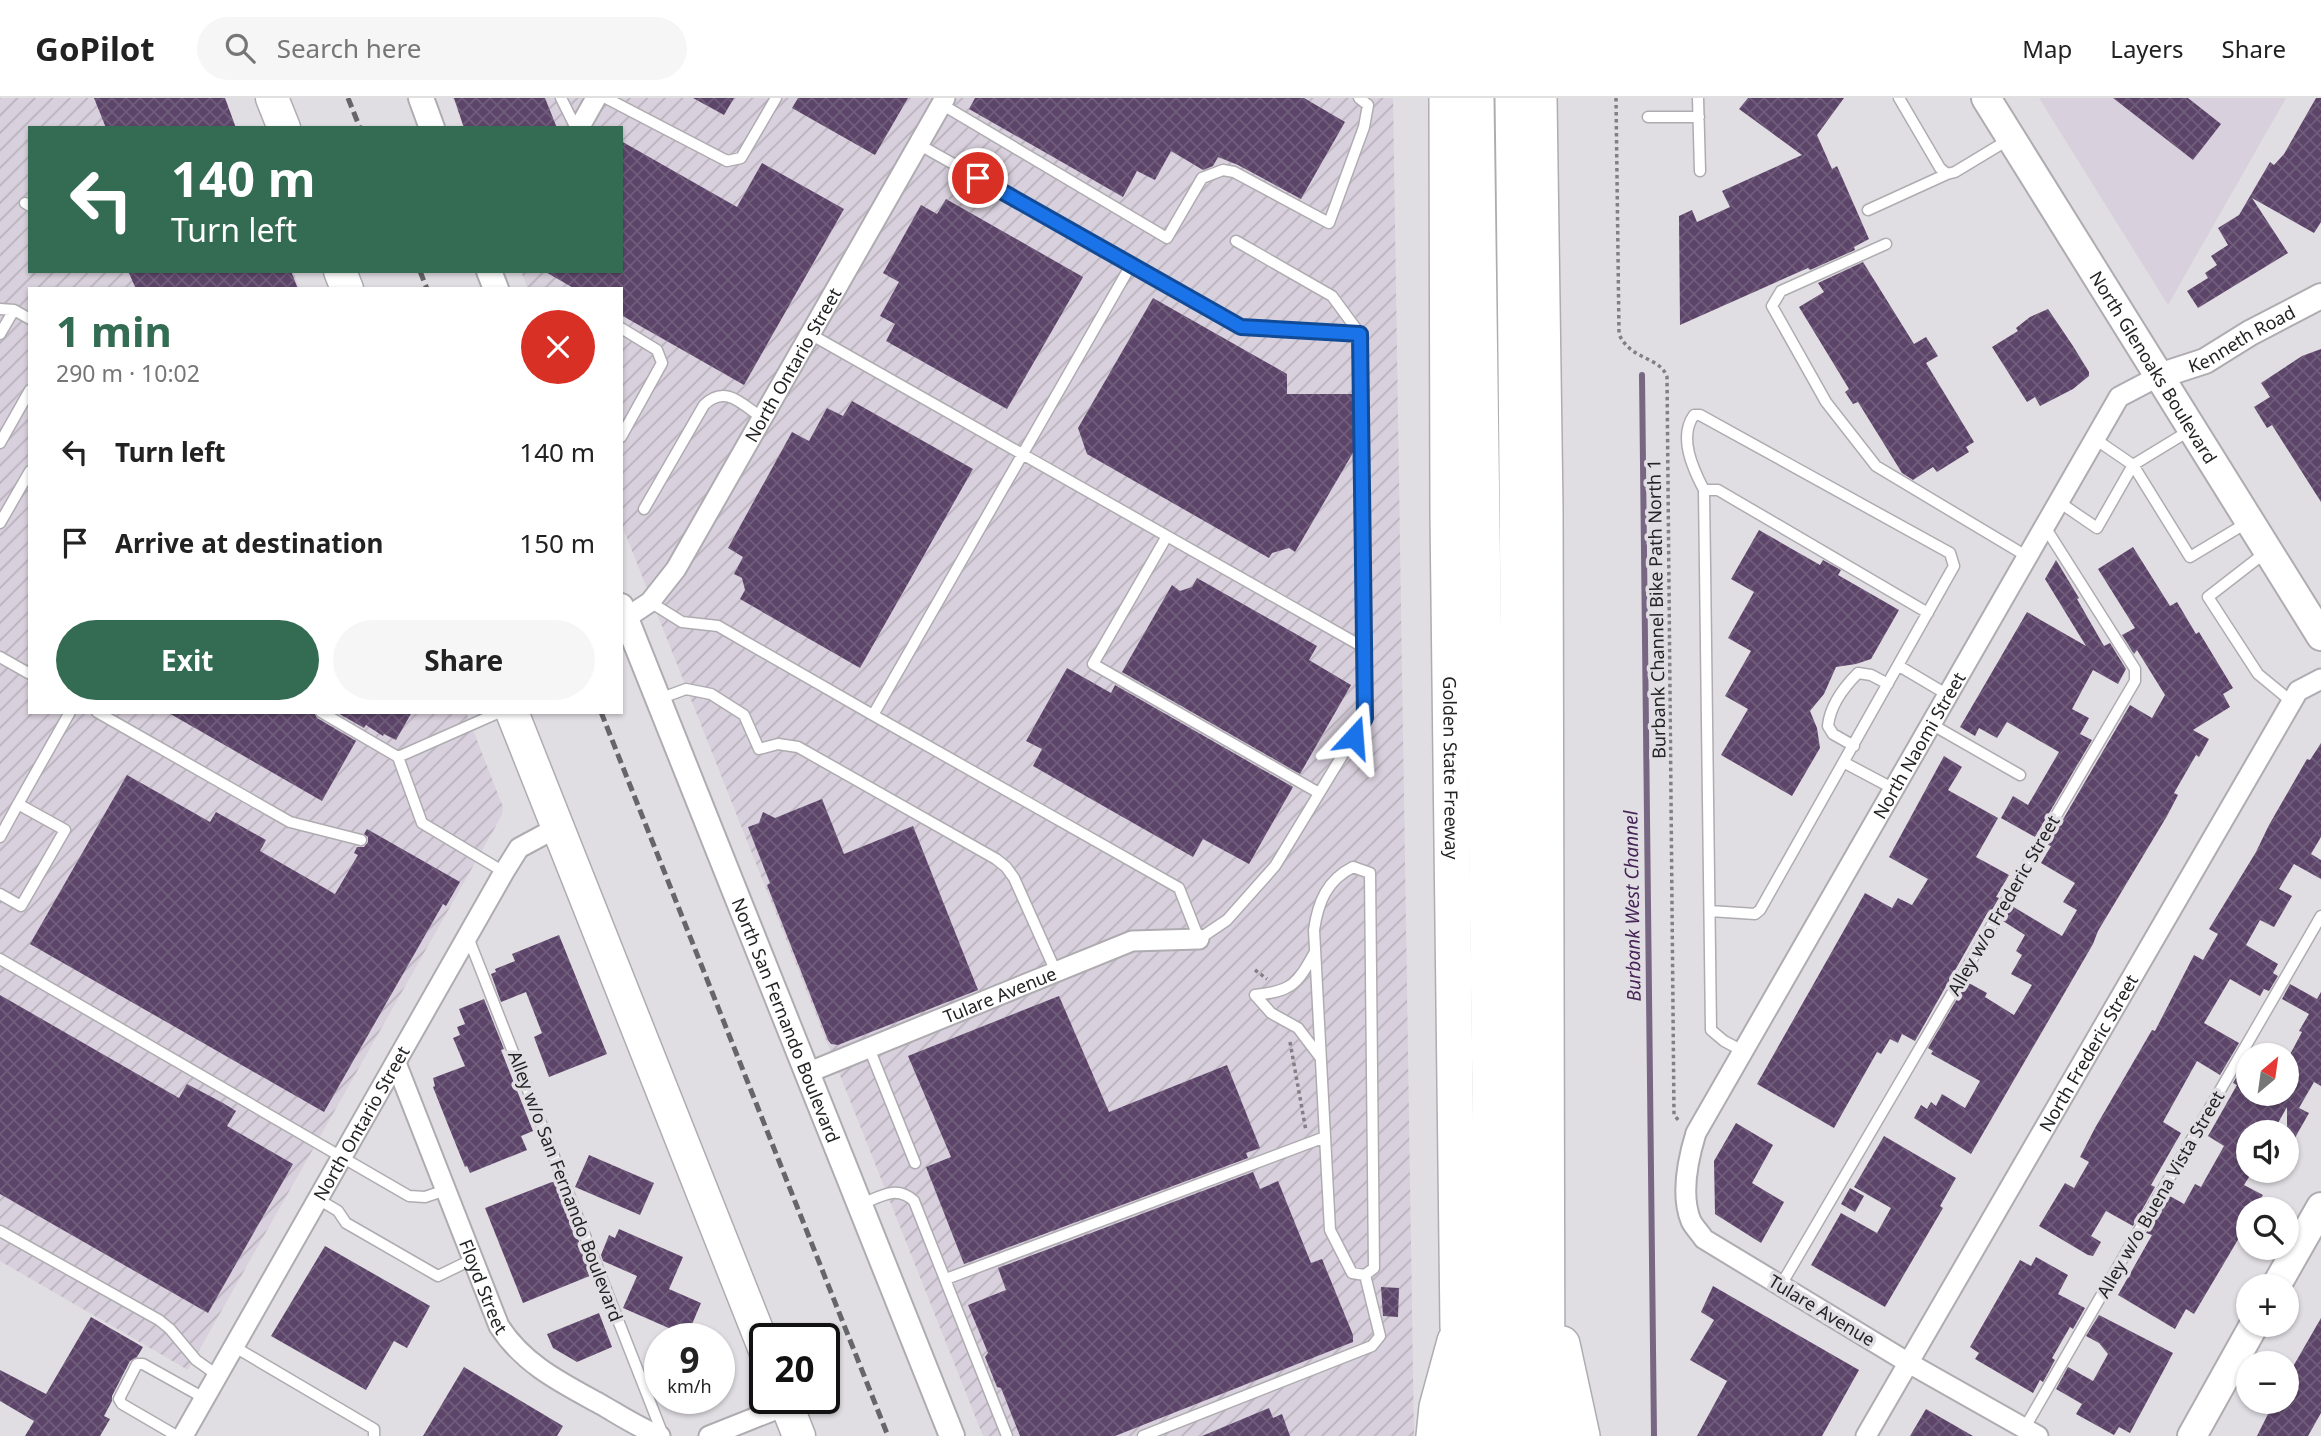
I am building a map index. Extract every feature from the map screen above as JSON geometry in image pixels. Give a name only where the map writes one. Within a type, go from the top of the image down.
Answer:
[{"type":"highway","name":"Golden State Freeway","points":[[1447,98],[1448,516],[1458,1327],[1467,1381],[1466,1436]]},
{"type":"highway","points":[[1476,98],[1492,1302],[1490,1436]]},
{"type":"highway","points":[[1513,98],[1519,1152],[1516,1436]]},
{"type":"highway","points":[[1539,98],[1545,509],[1547,1436]]},
{"type":"highway","points":[[1547,1275],[1582,1436]]},
{"type":"highway","points":[[1434,1436],[1437,1406],[1458,1327]]},
{"type":"main road","points":[[272,98],[283,126]]},
{"type":"main road","name":"North Glenoaks Boulevard","points":[[1986,98],[2321,636]]},
{"type":"main road","points":[[513,714],[754,1323]]},
{"type":"main road","points":[[2283,1274],[2321,1207]]},
{"type":"main road","points":[[2192,1436],[2247,1337]]},
{"type":"main road","points":[[790,1414],[799,1436]]},
{"type":"street","points":[[421,98],[431,126]]},
{"type":"street","points":[[578,126],[596,98]]},
{"type":"street","name":"North Ontario Street","points":[[624,612],[650,602],[676,569],[943,101]]},
{"type":"street","name":"Kenneth Road","points":[[2159,376],[2205,360],[2321,296]]},
{"type":"street","name":"North Naomi Street","points":[[1696,1133],[2119,397],[2159,376]]},
{"type":"street","name":"North San Fernando Boulevard","points":[[624,612],[952,1436]]},
{"type":"street","name":"North Frederic Street","points":[[1866,1436],[2298,691],[2321,679]]},
{"type":"street","name":"North Ontario Street","points":[[183,1436],[504,872],[519,848],[558,827]]},
{"type":"street","name":"Tulare Avenue","points":[[807,1073],[1132,941],[1199,939]]},
{"type":"street","name":"Floyd Street","points":[[396,1063],[499,1326],[517,1351],[543,1372],[661,1436]]},
{"type":"street","name":"Tulare Avenue","points":[[1696,1133],[1688,1165],[1687,1206],[1692,1224],[1704,1238],[2028,1433]]},
{"type":"street","points":[[709,1436],[757,1414]]},
{"type":"lane","points":[[561,98],[576,126]]},
{"type":"lane","points":[[606,98],[727,161],[741,158],[776,98]]},
{"type":"lane","points":[[943,101],[1167,238],[1202,178],[1223,170],[1234,172],[1329,223],[1364,127],[1368,105],[1359,98]]},
{"type":"lane","points":[[1698,98],[1700,171]]},
{"type":"lane","points":[[1899,98],[1940,168],[1947,174]]},
{"type":"lane","points":[[1648,117],[1699,117]]},
{"type":"lane","points":[[1868,211],[1955,172],[2011,138]]},
{"type":"lane","points":[[918,144],[1241,327],[1360,334]]},
{"type":"lane","points":[[650,602],[682,622],[718,626],[1179,888],[1199,939],[1227,920],[1275,866],[1365,718],[1360,334],[1332,296],[1236,241]]},
{"type":"lane","points":[[1886,244],[1782,290],[1772,306],[1826,402],[1876,466],[2028,557]]},
{"type":"lane","points":[[873,715],[1131,265]]},
{"type":"lane","points":[[0,309],[14,310],[28,318]]},
{"type":"lane","points":[[0,334],[14,310]]},
{"type":"lane","points":[[623,329],[657,350],[662,363],[623,433]]},
{"type":"lane","points":[[810,334],[1363,647]]},
{"type":"lane","points":[[0,443],[28,394]]},
{"type":"lane","points":[[644,509],[704,405],[712,397],[721,394],[730,396],[762,418]]},
{"type":"lane","points":[[1710,912],[1755,914],[1760,910],[1954,566],[1950,553],[1700,415],[1694,415],[1688,434],[1690,464],[1704,490],[1711,1030],[1743,1051]]},
{"type":"lane","points":[[2059,502],[2096,528],[2133,465],[2192,429]]},
{"type":"lane","points":[[2095,439],[2133,465],[2190,557],[2249,522]]},
{"type":"lane","points":[[0,523],[28,474]]},
{"type":"lane","points":[[1704,490],[1718,490],[1928,612]]},
{"type":"lane","name":"Alley w/o Frederic Street","points":[[1781,1285],[2135,681],[2135,669],[2045,527]]},
{"type":"lane","points":[[1167,536],[1093,664],[1320,793]]},
{"type":"lane","points":[[2267,551],[2208,597],[2258,674],[2292,702]]},
{"type":"lane","points":[[0,657],[28,673]]},
{"type":"lane","points":[[1899,666],[1948,695]]},
{"type":"lane","points":[[1854,746],[1833,734],[1828,726],[1829,717],[1838,699],[1858,673],[1871,675],[1888,684]]},
{"type":"lane","points":[[659,699],[686,689],[711,694],[744,716],[759,749],[778,744],[798,747],[996,859],[1014,878],[1056,972]]},
{"type":"lane","points":[[0,836],[69,714]]},
{"type":"lane","points":[[101,714],[290,821],[361,839]]},
{"type":"lane","points":[[324,714],[397,757],[422,823],[504,872]]},
{"type":"lane","points":[[397,757],[495,714]]},
{"type":"lane","points":[[1931,724],[2020,775]]},
{"type":"lane","points":[[1845,763],[1894,789]]},
{"type":"lane","points":[[0,894],[21,906],[65,830],[18,804]]},
{"type":"lane","points":[[1353,867],[1370,873],[1374,1268],[1365,1275],[1352,1273],[1330,1230],[1316,951],[1314,930],[1318,906],[1334,881],[1339,874],[1353,867]]},
{"type":"lane","name":"Alley w/o Buena Vista Street","points":[[2028,1433],[2321,916]]},
{"type":"lane","name":"Alley w/o San Fernando Boulevard","points":[[468,937],[661,1436]]},
{"type":"lane","points":[[1316,951],[1302,975],[1282,992],[1255,995],[1271,1013],[1298,1028],[1320,1058]]},
{"type":"lane","points":[[0,959],[409,1196],[425,1197],[446,1191]]},
{"type":"lane","points":[[869,1048],[915,1163]]},
{"type":"lane","points":[[946,1279],[1325,1137]]},
{"type":"lane","points":[[860,1205],[898,1191],[915,1201],[1007,1436]]},
{"type":"lane","points":[[318,1199],[338,1211],[346,1223],[438,1276],[473,1259]]},
{"type":"lane","points":[[0,1231],[159,1320],[196,1360],[217,1375]]},
{"type":"lane","points":[[1143,1436],[1372,1346],[1380,1336],[1365,1275]]},
{"type":"lane","points":[[233,1346],[374,1429],[374,1436]]},
{"type":"lane","points":[[177,1436],[122,1404],[119,1399],[137,1364],[143,1364],[204,1398]]},
{"type":"path","name":"Burbank Channel Bike Path North 1","points":[[1616,98],[1619,334],[1631,351],[1665,369],[1667,377],[1674,1115],[1679,1122],[1696,1133]]},
{"type":"path","points":[[1255,970],[1267,978],[1273,993]]},
{"type":"path","points":[[1282,1019],[1292,1045],[1308,1143]]},
{"type":"shaded area","points":[[0,98],[225,98],[235,126],[28,126],[28,273],[294,273],[299,287],[28,287],[28,714],[467,714],[503,807],[502,815],[188,1370],[0,1261]]},
{"type":"shaded area","points":[[453,98],[1393,98],[1414,1436],[983,1436],[623,528],[623,287],[527,287],[522,273],[623,273],[623,126],[463,126]]},
{"type":"shaded area","points":[[2039,98],[2286,98],[2168,305]]},
{"type":"building","points":[[94,98],[225,98],[235,126],[105,126]]},
{"type":"building","points":[[454,98],[545,98],[556,126],[463,126]]},
{"type":"building","points":[[693,98],[734,98],[724,115]]},
{"type":"building","points":[[798,98],[908,98],[875,155],[792,108]]},
{"type":"building","points":[[975,98],[1304,98],[1345,122],[1301,199],[1218,157],[1213,166],[1203,170],[1171,151],[1155,180],[1137,171],[1123,197],[969,109]]},
{"type":"building","points":[[1748,98],[1844,98],[1817,135],[1832,169],[1837,166],[1869,239],[1854,247],[1855,250],[1680,325],[1679,216],[1692,210],[1697,222],[1730,207],[1722,191],[1802,155],[1739,109]]},
{"type":"building","points":[[2113,98],[2188,98],[2221,124],[2193,160]]},
{"type":"building","points":[[2316,98],[2321,98],[2321,222],[2314,233],[2252,198],[2288,253],[2198,308],[2187,291],[2208,278],[2205,273],[2217,265],[2211,256],[2228,245],[2218,228],[2239,215],[2270,162],[2274,165],[2284,154]]},
{"type":"building","points":[[623,142],[737,207],[762,163],[844,209],[744,385],[623,316],[623,287],[572,287],[547,273],[623,273]]},
{"type":"building","points":[[946,199],[1083,277],[1007,409],[886,341],[895,324],[880,316],[899,282],[883,273],[921,205],[937,214]]},
{"type":"building","points":[[1863,262],[1914,344],[1926,337],[1938,356],[1926,363],[1974,442],[1966,447],[1969,452],[1937,472],[1933,467],[1913,480],[1902,473],[1858,402],[1853,404],[1845,392],[1849,389],[1799,307],[1824,292],[1818,283]]},
{"type":"building","points":[[129,273],[292,273],[297,287],[135,287]]},
{"type":"building","points":[[1153,298],[1287,374],[1287,394],[1352,394],[1354,451],[1295,552],[1289,548],[1272,553],[1269,558],[1087,454],[1078,428]]},
{"type":"building","points":[[2048,309],[2089,376],[2073,389],[2040,406],[2035,397],[2027,402],[1992,347],[2018,331],[2016,328],[2030,317]]},
{"type":"building","points":[[2321,349],[2321,502],[2272,425],[2267,428],[2254,407],[2270,397],[2261,383],[2302,356]]},
{"type":"building","points":[[852,401],[973,469],[860,668],[740,599],[745,590],[742,578],[734,574],[743,557],[728,548],[792,432],[809,441],[827,408],[843,416]]},
{"type":"building","points":[[1759,530],[1820,565],[1823,560],[1841,570],[1838,575],[1899,610],[1871,659],[1836,667],[1824,694],[1810,711],[1817,728],[1820,748],[1792,796],[1721,755],[1748,709],[1725,696],[1751,651],[1728,638],[1754,592],[1731,579]]},
{"type":"building","points":[[2133,547],[2170,606],[2177,602],[2196,634],[2199,632],[2233,688],[2223,694],[2230,707],[2193,730],[2209,739],[2199,757],[2196,755],[2174,793],[2178,795],[2167,816],[1971,1154],[1914,1118],[1921,1105],[1927,1109],[1931,1102],[1936,1106],[1942,1094],[1965,1108],[1980,1081],[1931,1054],[1933,1051],[1928,1048],[1967,982],[1987,993],[1985,997],[2014,1015],[2032,985],[2011,974],[2022,955],[2016,951],[2025,935],[2003,921],[2012,906],[2062,936],[2077,910],[2063,902],[2075,883],[2041,863],[2051,846],[2048,845],[2130,705],[2152,718],[2165,695],[2137,650],[2134,654],[2122,635],[2135,628],[2098,569]]},
{"type":"building","points":[[2056,560],[2104,646],[2110,643],[2126,669],[2118,684],[2093,670],[2072,709],[2089,718],[2080,734],[2092,740],[2035,837],[2001,818],[2013,796],[2028,805],[2059,752],[2007,722],[1997,738],[1979,728],[1975,736],[1960,727],[2027,612],[2086,646],[2045,579]]},
{"type":"building","points":[[1197,578],[1317,646],[1309,660],[1351,685],[1300,774],[1122,672],[1172,585],[1180,591],[1192,587]]},
{"type":"building","points":[[1067,668],[1111,693],[1115,685],[1293,787],[1249,864],[1203,839],[1193,857],[1033,766],[1042,749],[1026,741]]},
{"type":"building","points":[[170,714],[315,714],[317,718],[356,741],[322,801]]},
{"type":"building","points":[[340,714],[411,714],[396,740],[384,734],[383,736],[366,725],[364,728]]},
{"type":"building","points":[[2321,743],[2321,837],[2311,854],[2321,860],[2321,879],[2294,864],[2279,889],[2292,896],[2274,927],[2260,920],[2246,945],[2278,964],[2273,973],[2278,976],[2269,991],[2264,989],[2260,996],[2230,979],[2204,1023],[2239,1043],[2236,1043],[2236,1048],[2220,1075],[2197,1061],[2163,1122],[2181,1133],[2151,1185],[2155,1187],[2133,1226],[2106,1211],[2091,1236],[2101,1242],[2093,1256],[2088,1255],[2039,1226],[2065,1183],[2074,1188],[2089,1162],[2080,1157],[2095,1128],[2152,1030],[2155,1031],[2194,955],[2203,960],[2218,934],[2209,929],[2256,852],[2307,759],[2310,760]]},
{"type":"building","points":[[1944,756],[1962,767],[1948,790],[1998,818],[1976,857],[2009,875],[1996,897],[1999,898],[1990,913],[1988,912],[1915,1041],[1902,1034],[1898,1043],[1890,1039],[1881,1054],[1877,1052],[1834,1128],[1757,1084],[1865,893],[1892,908],[1898,898],[1912,905],[1928,879],[1889,857]]},
{"type":"building","points":[[127,775],[210,822],[216,812],[266,840],[260,851],[335,894],[358,855],[354,853],[357,847],[364,847],[368,842],[368,837],[364,834],[367,829],[460,882],[446,906],[443,904],[324,1112],[30,944]]},
{"type":"building","points":[[822,799],[844,854],[913,826],[978,990],[838,1045],[831,1044],[767,885],[770,883],[748,827],[759,823],[763,812],[775,818]]},
{"type":"building","points":[[559,935],[607,1054],[549,1077],[534,1037],[542,1033],[526,992],[501,1002],[491,974],[496,972],[495,969],[515,961],[512,954]]},
{"type":"building","points":[[2290,984],[2317,999],[2321,992],[2321,1086],[2314,1082],[2299,1108],[2309,1113],[2299,1131],[2299,1120],[2287,1120],[2287,1107],[2280,1120],[2236,1120],[2236,1183],[2245,1183],[2244,1185],[2263,1195],[2236,1197],[2236,1243],[2194,1314],[2186,1309],[2175,1329],[2118,1295],[2152,1235],[2146,1233],[2168,1195],[2184,1204],[2195,1184],[2201,1187],[2224,1146],[2208,1136],[2236,1087],[2236,1106],[2300,1106],[2300,1043],[2296,1043],[2302,1032],[2299,1031],[2309,1014],[2282,999]]},
{"type":"building","points":[[0,995],[179,1098],[187,1084],[223,1103],[236,1111],[227,1126],[293,1164],[208,1313],[0,1194]]},
{"type":"building","points":[[1059,996],[1109,1112],[1227,1065],[1260,1148],[1246,1153],[1248,1158],[964,1264],[926,1167],[951,1157],[908,1056]]},
{"type":"building","points":[[484,999],[533,1131],[521,1136],[527,1150],[470,1173],[467,1166],[465,1167],[433,1087],[433,1078],[465,1066],[453,1038],[460,1035],[457,1027],[465,1024],[459,1009]]},
{"type":"building","points":[[1736,1123],[1773,1145],[1752,1183],[1784,1202],[1761,1243],[1715,1214],[1714,1161]]},
{"type":"building","points":[[1884,1136],[1956,1178],[1940,1206],[1943,1208],[1885,1307],[1811,1265],[1841,1213],[1877,1233],[1891,1208],[1854,1187]]},
{"type":"building","points":[[589,1155],[654,1183],[640,1215],[575,1187]]},
{"type":"building","points":[[1253,1172],[1260,1189],[1278,1181],[1311,1263],[1322,1259],[1353,1335],[1353,1342],[1115,1436],[1020,1436],[985,1357],[988,1353],[968,1305],[1006,1290],[998,1268]]},
{"type":"building","points":[[556,1182],[592,1275],[523,1303],[485,1208]]},
{"type":"building","points":[[1850,1188],[1864,1196],[1855,1212],[1841,1204]]},
{"type":"building","points":[[619,1229],[683,1257],[669,1289],[701,1303],[693,1323],[657,1323],[623,1308],[637,1276],[603,1261],[601,1255],[609,1235],[615,1238]]},
{"type":"building","points":[[325,1246],[430,1306],[407,1348],[394,1341],[366,1390],[271,1336]]},
{"type":"building","points":[[2036,1257],[2068,1275],[2058,1294],[2085,1308],[2073,1329],[2070,1327],[2052,1358],[2055,1360],[2043,1382],[2040,1380],[2033,1393],[1975,1359],[1979,1353],[1970,1347],[2020,1260],[2031,1266]]},
{"type":"building","points":[[1713,1286],[1859,1370],[1822,1436],[1697,1436],[1727,1381],[1690,1360],[1714,1320],[1701,1312]]},
{"type":"building","points":[[1381,1287],[1399,1288],[1398,1317],[1383,1316]]},
{"type":"building","points":[[599,1313],[612,1347],[577,1362],[553,1348],[547,1334]]},
{"type":"building","points":[[2099,1315],[2173,1353],[2130,1433],[2119,1427],[2114,1435],[2076,1414],[2082,1404],[2056,1389],[2068,1367],[2093,1381],[2108,1354],[2099,1343],[2086,1336]]},
{"type":"building","points":[[91,1317],[143,1347],[137,1357],[130,1361],[112,1396],[104,1416],[110,1419],[100,1436],[25,1436],[34,1421],[0,1401],[0,1370],[46,1394]]},
{"type":"building","points":[[2321,1318],[2321,1413],[2308,1436],[2257,1436],[2268,1414],[2299,1414],[2299,1356]]},
{"type":"building","points":[[464,1367],[563,1426],[557,1436],[423,1436]]},
{"type":"building","points":[[1269,1408],[1273,1418],[1282,1414],[1290,1436],[1202,1436]]},
{"type":"building","points":[[1926,1409],[1973,1436],[1910,1436]]},
{"type":"waterway","name":"Burbank West Channel","points":[[1642,375],[1654,1436]]},
{"type":"railway","points":[[348,98],[359,126]]},
{"type":"railway","points":[[421,273],[426,287]]},
{"type":"railway","points":[[602,714],[888,1436]]},
{"type":"route","points":[[978,178],[1241,327],[1360,334],[1365,718],[1354,737]]}]
